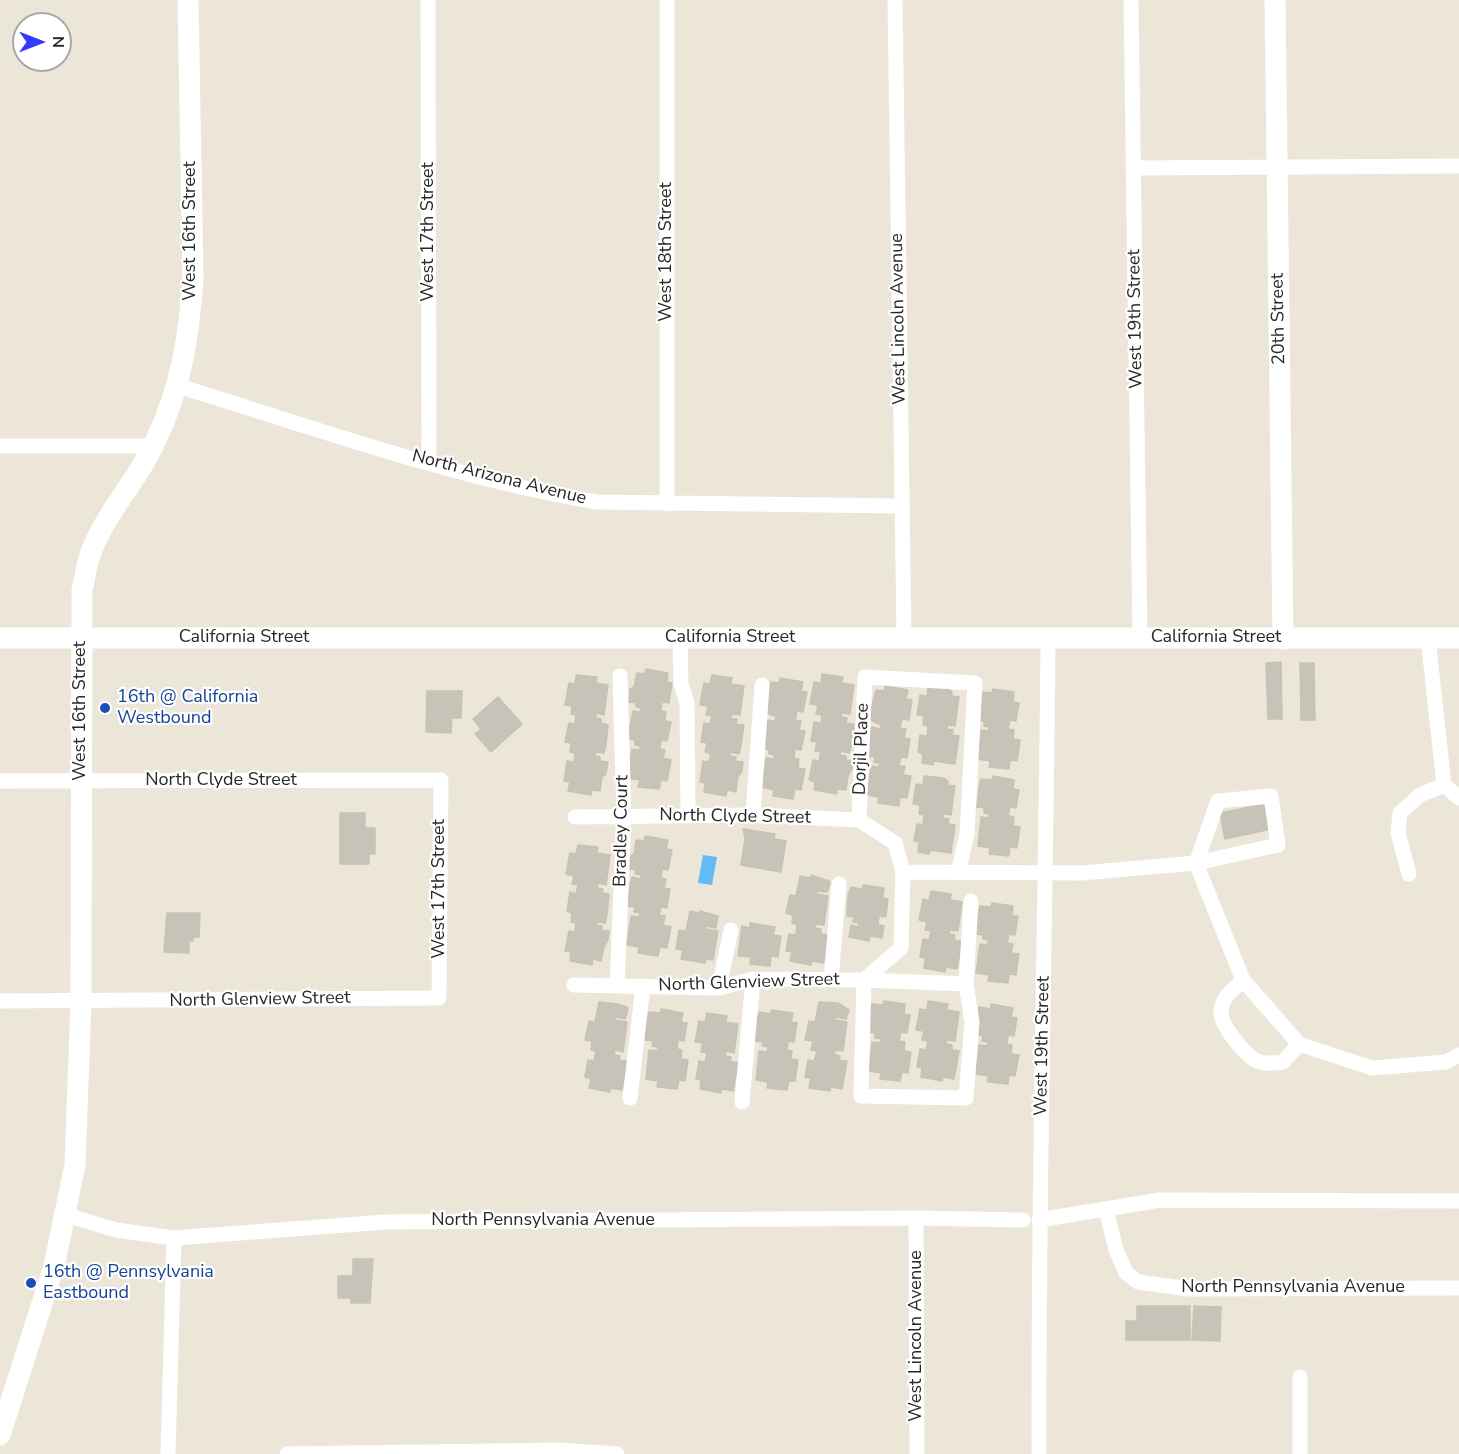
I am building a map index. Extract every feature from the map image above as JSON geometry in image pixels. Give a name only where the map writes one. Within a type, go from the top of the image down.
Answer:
[{"type":"street","name":"West 16th Street","points":[[0,1435],[54,1266],[75,1165],[81,1001],[82,590],[90,554],[111,513],[135,479],[154,446],[178,386],[191,311],[193,277],[188,0]]},
{"type":"street","name":"West 17th Street","points":[[428,0],[429,463]]},
{"type":"street","name":"West 18th Street","points":[[668,0],[668,504]]},
{"type":"street","name":"West Lincoln Avenue","points":[[895,0],[904,638]]},
{"type":"street","name":"West 19th Street","points":[[1131,0],[1140,638]]},
{"type":"street","name":"20th Street","points":[[1275,0],[1283,639]]},
{"type":"street","points":[[1133,168],[1459,166]]},
{"type":"street","name":"North Arizona Avenue","points":[[178,386],[429,463],[549,494],[596,502],[901,506]]},
{"type":"street","points":[[0,446],[154,446]]},
{"type":"street","name":"California Street","points":[[0,638],[1459,638]]},
{"type":"street","points":[[680,638],[681,684],[687,703],[688,814]]},
{"type":"street","name":"West 19th Street","points":[[1039,1454],[1031,1220],[1046,873],[1047,638]]},
{"type":"street","points":[[1428,638],[1444,785],[1459,798]]},
{"type":"street","name":"Bradley Court","points":[[617,985],[624,816],[620,676]]},
{"type":"street","name":"Dorjil Place","points":[[860,820],[865,677],[975,683],[967,834],[958,873]]},
{"type":"street","points":[[753,814],[762,685]]},
{"type":"street","name":"West 17th Street","points":[[439,998],[441,780]]},
{"type":"street","name":"North Clyde Street","points":[[0,781],[441,780]]},
{"type":"street","points":[[1409,874],[1398,833],[1400,813],[1420,795],[1444,785]]},
{"type":"street","points":[[903,872],[1082,873],[1196,863],[1278,845],[1270,796],[1218,801],[1196,863],[1243,980],[1299,1044],[1372,1068],[1446,1062],[1459,1055]]},
{"type":"street","name":"North Clyde Street","points":[[575,816],[753,814],[860,820]]},
{"type":"street","name":"North Glenview Street","points":[[573,985],[719,988],[753,980],[864,980],[901,948],[903,872],[895,843],[860,820]]},
{"type":"street","points":[[831,980],[839,884]]},
{"type":"street","points":[[966,984],[864,980],[861,1096],[966,1098],[972,1022],[966,984],[971,901]]},
{"type":"street","points":[[719,988],[731,930]]},
{"type":"street","points":[[742,1102],[753,980]]},
{"type":"street","points":[[1243,980],[1224,998],[1220,1013],[1224,1028],[1255,1060],[1267,1064],[1283,1062],[1299,1044]]},
{"type":"street","points":[[630,1098],[643,986]]},
{"type":"street","name":"North Glenview Street","points":[[0,1000],[439,998]]},
{"type":"street","name":"North Pennsylvania Avenue","points":[[66,1215],[116,1230],[174,1238],[385,1222],[916,1218],[1031,1220],[1160,1200],[1459,1201]]},
{"type":"street","name":"North Pennsylvania Avenue","points":[[1106,1209],[1116,1250],[1126,1273],[1138,1282],[1189,1289],[1459,1288]]},
{"type":"street","name":"West Lincoln Avenue","points":[[916,1218],[917,1454]]},
{"type":"street","points":[[168,1454],[174,1238]]},
{"type":"street","points":[[1300,1377],[1300,1454]]},
{"type":"street","points":[[287,1454],[559,1452],[617,1454]]},
{"type":"water","points":[[703,855],[717,857],[712,885],[698,883]]},
{"type":"building","points":[[1281,662],[1282,719],[1268,719],[1266,663]]},
{"type":"building","points":[[1300,663],[1314,663],[1315,720],[1301,720]]},
{"type":"building","points":[[646,669],[668,673],[667,682],[672,683],[669,703],[662,702],[661,711],[666,712],[665,721],[671,722],[667,741],[661,740],[660,749],[665,750],[663,758],[671,760],[667,781],[661,780],[659,789],[638,787],[640,780],[627,778],[632,749],[640,750],[640,746],[635,745],[635,740],[628,739],[633,711],[641,712],[641,708],[636,707],[636,703],[629,702],[630,689],[634,687],[637,673],[645,674]]},
{"type":"building","points":[[822,674],[843,677],[842,683],[854,685],[850,714],[842,713],[841,717],[847,718],[846,723],[854,724],[852,745],[849,753],[841,751],[840,755],[846,756],[846,760],[853,761],[852,769],[848,776],[846,790],[837,789],[837,794],[814,790],[815,782],[809,780],[813,760],[819,761],[821,752],[815,751],[817,742],[811,741],[814,722],[821,723],[822,715],[816,714],[818,705],[810,704],[814,682],[821,683]]},
{"type":"building","points":[[576,675],[597,677],[596,683],[608,685],[604,715],[596,713],[596,718],[601,719],[601,723],[608,725],[606,745],[604,753],[595,752],[595,756],[600,757],[600,761],[608,762],[600,791],[592,790],[591,795],[568,791],[570,782],[564,781],[567,761],[574,762],[575,753],[570,752],[571,743],[565,742],[569,723],[575,724],[576,715],[571,714],[572,706],[565,705],[569,683],[575,684]]},
{"type":"building","points":[[712,675],[732,678],[731,684],[744,686],[740,715],[732,714],[731,719],[737,719],[736,724],[744,725],[741,746],[739,754],[731,752],[730,756],[736,757],[735,761],[743,762],[742,771],[738,777],[736,792],[727,790],[726,796],[704,792],[705,783],[700,782],[703,761],[709,762],[711,754],[705,752],[707,743],[701,742],[704,723],[710,724],[712,716],[706,715],[708,706],[700,705],[704,683],[710,684]]},
{"type":"building","points":[[780,678],[803,682],[801,691],[807,692],[803,712],[797,711],[795,720],[801,721],[799,730],[805,731],[801,750],[795,749],[794,758],[799,759],[798,768],[805,769],[801,790],[795,789],[793,799],[773,796],[774,790],[762,787],[766,758],[774,759],[774,755],[769,754],[769,750],[762,748],[767,720],[775,721],[776,717],[763,711],[771,682],[779,683]]},
{"type":"building","points":[[885,686],[908,690],[906,699],[912,700],[909,720],[902,719],[900,728],[906,729],[904,738],[910,739],[907,758],[901,757],[899,766],[905,766],[903,775],[911,776],[907,798],[900,797],[899,806],[878,803],[879,797],[867,795],[871,766],[879,767],[880,763],[874,762],[875,757],[867,756],[870,735],[872,727],[880,729],[881,725],[868,719],[876,690],[884,691]]},
{"type":"building","points":[[928,687],[948,689],[952,692],[952,696],[959,697],[955,726],[948,725],[947,729],[953,730],[952,735],[959,736],[955,764],[934,761],[933,765],[922,763],[923,754],[918,752],[920,735],[927,736],[928,726],[923,725],[924,716],[917,715],[920,695],[927,696]]},
{"type":"building","points":[[993,689],[1014,692],[1013,702],[1019,703],[1016,721],[1010,720],[1008,729],[1014,730],[1013,739],[1020,740],[1017,761],[1010,760],[1009,769],[989,767],[990,761],[978,759],[981,730],[989,731],[989,727],[984,726],[984,721],[977,720],[981,692],[992,693]]},
{"type":"building","points":[[427,691],[462,691],[461,718],[452,718],[451,733],[426,732]]},
{"type":"building","points":[[498,697],[522,724],[491,752],[475,734],[481,729],[473,719]]},
{"type":"building","points":[[924,776],[944,778],[948,781],[948,785],[955,786],[951,815],[943,814],[943,818],[949,819],[948,824],[955,825],[951,853],[930,850],[929,854],[918,852],[919,842],[914,841],[917,824],[923,825],[924,815],[919,814],[920,805],[913,804],[916,784],[923,785]]},
{"type":"building","points":[[993,776],[1014,780],[1013,789],[1019,790],[1016,808],[1010,807],[1008,816],[1014,817],[1013,826],[1020,827],[1017,848],[1010,847],[1009,856],[989,854],[990,848],[978,846],[981,817],[989,818],[989,814],[984,813],[984,808],[977,807],[979,787],[981,779],[992,780]]},
{"type":"building","points":[[1265,804],[1271,829],[1225,839],[1220,813]]},
{"type":"building","points":[[340,813],[365,813],[365,828],[375,828],[375,854],[369,854],[369,864],[340,864]]},
{"type":"building","points":[[743,829],[775,834],[774,839],[786,841],[781,872],[741,865],[745,838]]},
{"type":"building","points":[[645,836],[668,840],[666,849],[672,850],[668,870],[662,869],[661,878],[666,879],[664,888],[670,889],[667,908],[661,907],[659,915],[665,916],[663,925],[671,927],[667,948],[660,947],[658,956],[638,953],[639,947],[627,945],[631,916],[639,917],[640,913],[634,912],[635,907],[627,906],[632,877],[641,879],[641,875],[635,874],[636,870],[628,869],[630,856],[634,854],[636,840],[644,841]]},
{"type":"building","points":[[578,845],[598,847],[597,853],[610,855],[606,885],[598,883],[597,888],[603,889],[602,893],[609,894],[607,915],[605,923],[597,922],[596,925],[602,926],[601,930],[609,931],[608,940],[601,961],[593,959],[592,965],[570,961],[571,952],[565,951],[569,931],[575,932],[576,923],[571,922],[572,913],[567,911],[570,892],[576,894],[578,885],[572,884],[574,876],[566,874],[570,853],[576,854]]},
{"type":"building","points":[[811,875],[829,881],[830,884],[827,892],[817,891],[816,894],[828,896],[824,925],[816,924],[815,928],[821,929],[821,934],[828,935],[826,956],[823,963],[812,961],[811,965],[790,961],[792,952],[786,951],[789,934],[796,935],[797,925],[792,923],[793,915],[786,913],[790,895],[796,896],[800,876],[810,878]]},
{"type":"building","points":[[863,885],[884,888],[883,898],[888,899],[886,917],[879,916],[878,925],[884,926],[882,938],[870,936],[869,941],[849,937],[851,925],[858,927],[859,923],[853,922],[854,917],[847,916],[848,895],[851,887],[862,889]]},
{"type":"building","points":[[931,891],[951,894],[950,900],[962,902],[958,931],[950,930],[949,934],[955,935],[954,940],[962,941],[957,969],[946,967],[945,972],[924,968],[925,958],[920,957],[923,939],[929,940],[931,931],[925,930],[927,922],[919,920],[923,899],[929,901]]},
{"type":"building","points":[[992,903],[1013,906],[1012,916],[1018,916],[1015,935],[1009,934],[1007,943],[1013,944],[1011,953],[1019,954],[1016,975],[1009,974],[1008,983],[988,981],[989,975],[976,973],[980,944],[988,945],[988,940],[983,939],[983,935],[976,934],[978,913],[980,906],[991,907]]},
{"type":"building","points":[[690,911],[718,916],[716,928],[706,926],[706,929],[718,931],[713,960],[706,959],[705,963],[681,959],[683,950],[676,949],[679,930],[686,931]]},
{"type":"building","points":[[167,913],[200,913],[199,937],[193,937],[193,941],[189,941],[189,953],[164,952]]},
{"type":"building","points":[[750,923],[775,927],[773,935],[781,936],[778,957],[771,956],[770,966],[750,964],[751,957],[738,956],[742,926],[750,928]]},
{"type":"building","points":[[884,1001],[905,1004],[904,1014],[910,1015],[907,1033],[901,1032],[899,1041],[905,1042],[904,1051],[911,1052],[908,1073],[902,1072],[900,1081],[880,1079],[881,1073],[869,1071],[872,1042],[880,1043],[881,1039],[875,1038],[875,1033],[868,1032],[870,1011],[872,1004],[883,1005]]},
{"type":"building","points":[[928,1001],[948,1004],[947,1010],[959,1012],[955,1041],[947,1040],[946,1044],[952,1045],[952,1050],[959,1051],[954,1079],[943,1077],[942,1081],[921,1077],[922,1068],[917,1067],[920,1049],[926,1050],[928,1041],[922,1040],[924,1031],[916,1030],[920,1009],[927,1010]]},
{"type":"building","points":[[599,1002],[618,1004],[627,1007],[628,1010],[625,1019],[615,1017],[615,1020],[627,1022],[623,1052],[615,1050],[614,1055],[620,1056],[619,1060],[627,1061],[622,1090],[610,1088],[610,1092],[589,1088],[591,1079],[585,1077],[588,1060],[594,1061],[596,1051],[591,1050],[592,1041],[585,1040],[589,1021],[595,1022]]},
{"type":"building","points":[[819,1002],[838,1003],[849,1010],[846,1019],[836,1017],[835,1020],[847,1022],[843,1051],[835,1050],[834,1054],[840,1056],[839,1060],[847,1061],[842,1089],[831,1087],[830,1091],[809,1088],[811,1078],[805,1077],[808,1060],[814,1061],[817,1051],[811,1050],[813,1041],[805,1040],[809,1021],[815,1022]]},
{"type":"building","points":[[991,1004],[1013,1008],[1011,1017],[1017,1018],[1014,1036],[1008,1035],[1007,1044],[1012,1045],[1011,1054],[1019,1055],[1015,1076],[1009,1075],[1008,1084],[988,1082],[988,1076],[976,1074],[979,1045],[987,1046],[988,1042],[982,1041],[983,1036],[975,1035],[979,1007],[991,1009]]},
{"type":"building","points":[[661,1009],[683,1013],[681,1022],[687,1023],[684,1041],[678,1040],[677,1049],[682,1050],[681,1059],[688,1060],[685,1081],[679,1080],[677,1089],[657,1087],[658,1081],[646,1079],[649,1050],[657,1051],[658,1047],[652,1046],[653,1041],[645,1040],[647,1020],[649,1012],[661,1013]]},
{"type":"building","points":[[771,1010],[793,1013],[791,1022],[797,1023],[794,1042],[788,1041],[787,1050],[792,1051],[791,1059],[798,1060],[795,1081],[789,1081],[787,1090],[767,1088],[768,1082],[756,1080],[759,1051],[767,1052],[768,1047],[762,1046],[763,1042],[755,1041],[757,1020],[759,1012],[771,1014]]},
{"type":"building","points":[[707,1013],[727,1016],[726,1022],[738,1024],[734,1053],[726,1051],[725,1056],[731,1057],[730,1061],[738,1063],[733,1091],[722,1089],[721,1093],[700,1089],[701,1080],[696,1079],[699,1061],[705,1062],[707,1053],[701,1052],[703,1043],[695,1042],[699,1021],[705,1022]]},
{"type":"building","points":[[353,1259],[373,1259],[370,1303],[351,1303],[351,1298],[338,1298],[338,1276],[353,1276]]},
{"type":"building","points":[[1137,1306],[1190,1306],[1190,1340],[1126,1340],[1126,1321],[1137,1321]]},
{"type":"building","points":[[1194,1306],[1221,1307],[1220,1341],[1192,1340]]},
{"type":"place","name":"16th @ California Westbound","points":[[105,708]]},
{"type":"place","name":"16th @ Pennsylvania Eastbound","points":[[31,1283]]}]
